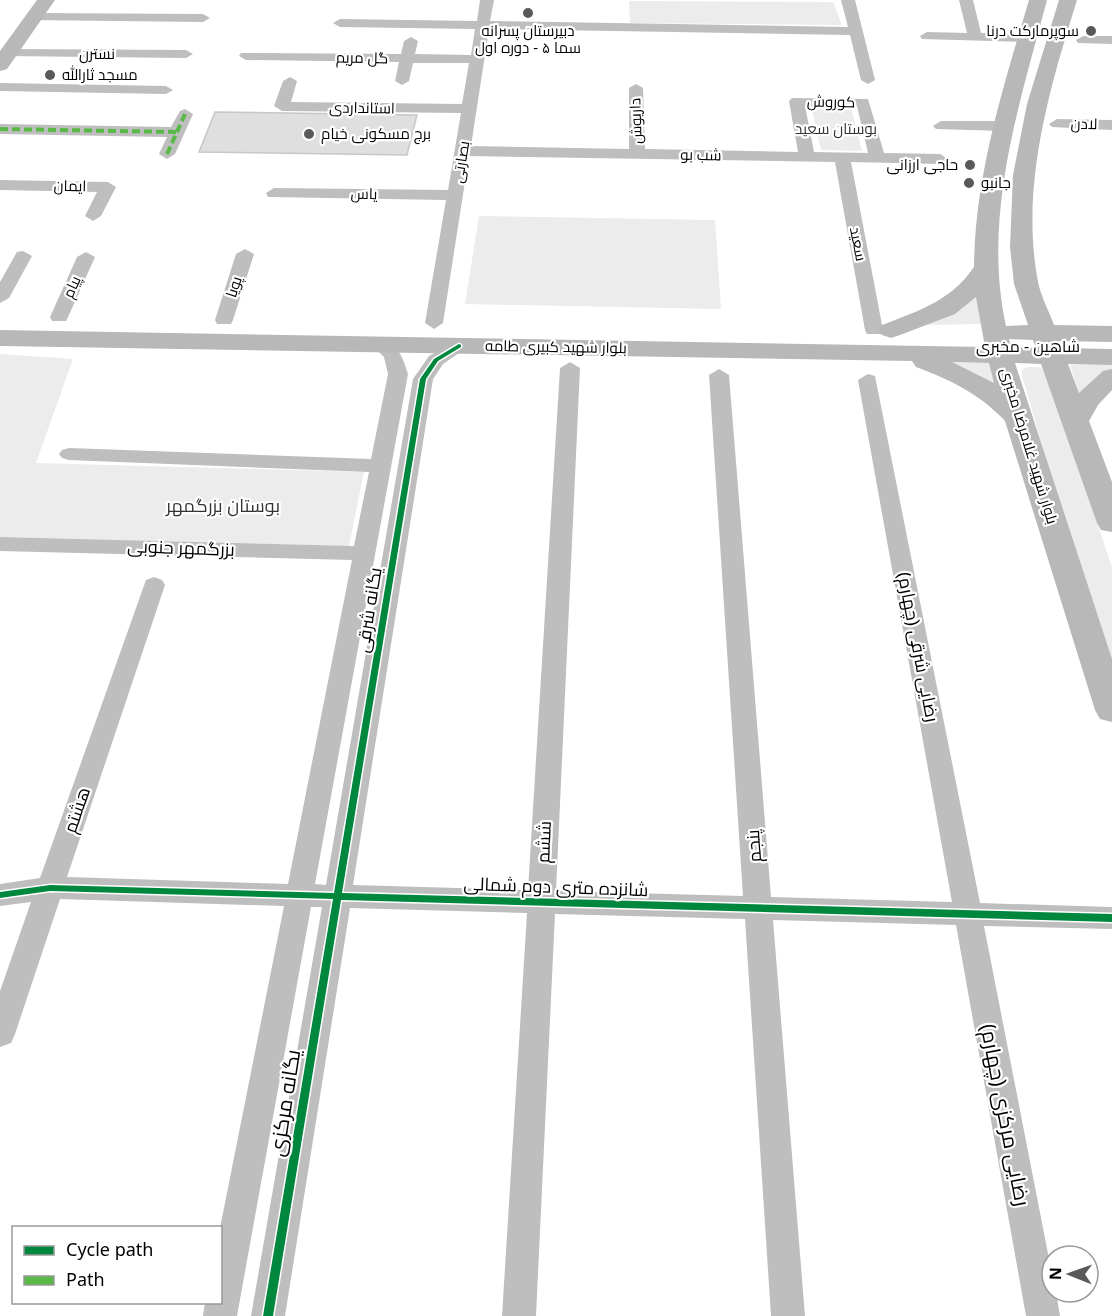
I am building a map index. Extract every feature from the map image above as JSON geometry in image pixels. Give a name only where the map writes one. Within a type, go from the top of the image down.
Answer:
[{"type":"main road","points":[[4,59],[46,0]]},
{"type":"main road","name":"بلوار شهید غلامرضا مخبری","points":[[1038,0],[996,153],[988,219],[986,267],[999,344],[1018,419],[1112,710]]},
{"type":"main road","points":[[1068,0],[1046,68],[1025,159],[1021,211],[1022,253],[1026,284],[1112,523]]},
{"type":"main road","points":[[883,330],[951,307],[974,288],[986,267]]},
{"type":"main road","points":[[1026,284],[1060,308],[1112,327]]},
{"type":"main road","name":"بلوار شهید کبیری طامه","points":[[0,316],[883,330],[999,344]]},
{"type":"main road","name":"بلوار شهید کبیری طامه","points":[[0,338],[907,353],[999,344],[1048,344],[1112,334]]},
{"type":"main road","name":"بلوار شهید کبیری طامه","points":[[1048,344],[1112,357]]},
{"type":"main road","points":[[907,353],[974,381],[1005,403],[1018,419]]},
{"type":"main road","points":[[1076,420],[1084,401],[1097,387],[1112,377]]},
{"type":"street","name":"بصارتی","points":[[434,323],[487,0]]},
{"type":"street","points":[[848,0],[868,80]]},
{"type":"street","points":[[966,0],[975,37]]},
{"type":"street","points":[[34,17],[203,18]]},
{"type":"street","points":[[340,23],[856,31]]},
{"type":"street","points":[[927,36],[1027,38]]},
{"type":"street","points":[[1083,39],[1112,40]]},
{"type":"street","points":[[402,81],[411,41]]},
{"type":"street","name":"گل مریم","points":[[246,56],[301,50],[408,58],[477,59]]},
{"type":"street","name":"استانداردی","points":[[301,50],[282,106],[469,109]]},
{"type":"street","name":"نسترن","points":[[4,59],[186,54]]},
{"type":"street","points":[[0,87],[166,90]]},
{"type":"street","name":"داریوش","points":[[636,88],[637,154]]},
{"type":"street","name":"کوروش","points":[[807,157],[797,101],[863,102],[878,158]]},
{"type":"street","points":[[167,154],[184,114]]},
{"type":"street","name":"لادن","points":[[1057,124],[1112,125]]},
{"type":"street","points":[[941,126],[1003,126]]},
{"type":"street","points":[[0,129],[177,132]]},
{"type":"street","name":"شب بو","points":[[462,151],[940,159]]},
{"type":"street","name":"سعید","points":[[842,157],[883,330]]},
{"type":"street","name":"ایمان","points":[[0,185],[108,187],[93,216]]},
{"type":"street","name":"یاس","points":[[274,193],[455,195]]},
{"type":"street","name":"پویا","points":[[224,320],[245,254]]},
{"type":"street","points":[[0,298],[22,256]]},
{"type":"street","name":"پیام","points":[[59,317],[86,257]]},
{"type":"street","name":"یگانه شرقی","points":[[301,895],[362,553],[398,374],[393,355],[380,344]]},
{"type":"street","name":"یگانه شرقی","points":[[337,896],[423,379],[436,360],[459,346]]},
{"type":"street","name":"ششم","points":[[519,1316],[570,369]]},
{"type":"street","name":"پنجم","points":[[719,375],[788,1316]]},
{"type":"street","name":"رضایی شرقی (چهارم)","points":[[868,380],[968,914]]},
{"type":"street","points":[[69,454],[379,466]]},
{"type":"street","name":"بزرگمهر جنوبی","points":[[0,544],[362,553]]},
{"type":"street","name":"هشتم","points":[[0,1034],[154,585]]},
{"type":"street","name":"شانزده متری دوم شمالی","points":[[0,878],[50,888]]},
{"type":"street","name":"شانزده متری دوم شمالی","points":[[0,895],[50,888],[1112,918]]},
{"type":"street","name":"یگانه مرکزی","points":[[220,1316],[301,895]]},
{"type":"street","name":"یگانه مرکزی","points":[[268,1316],[337,896]]},
{"type":"street","name":"رضایی مرکزی (چهارم)","points":[[968,914],[1043,1316]]},
{"type":"green space","points":[[629,1],[833,2],[842,25],[630,23]]},
{"type":"green space","name":"بوستان سعید","points":[[811,106],[851,107],[862,151],[821,150]]},
{"type":"green space","points":[[479,216],[715,220],[721,309],[465,304]]},
{"type":"green space","points":[[979,295],[985,324],[920,325],[962,306]]},
{"type":"green space","name":"بوستان بزرگمهر","points":[[0,354],[73,359],[36,463],[364,472],[349,546],[0,537]]},
{"type":"green space","points":[[935,362],[991,363],[999,394]]},
{"type":"green space","points":[[1112,364],[1112,373],[1081,399],[1070,365]]},
{"type":"green space","points":[[1027,367],[1039,367],[1046,372],[1112,567],[1112,668],[1070,540],[1022,376],[1022,370]]},
{"type":"building","name":"برج مسکونی خیام","points":[[215,112],[417,115],[407,155],[199,152]]},
{"type":"marked path","points":[[167,154],[185,114]]},
{"type":"marked path","points":[[0,129],[177,132]]},
{"type":"cycle path","points":[[268,1316],[423,379],[436,360],[459,346]]},
{"type":"cycle path","points":[[0,895],[50,888],[1112,918]]},
{"type":"place","name":"دبیرستان پسرانه سما ۵ - دوره اول","points":[[528,13]]},
{"type":"place","name":"سوپرمارکت درنا","points":[[1091,31]]},
{"type":"place","name":"مسجد ثارالله","points":[[50,75]]},
{"type":"place","name":"برج مسکونی خیام","points":[[309,134]]},
{"type":"place","name":"حاجی ارزانی","points":[[970,165]]},
{"type":"place","name":"جانبو","points":[[969,183]]},
{"type":"district","name":"شاهین - مخبری","points":[[1028,346]]}]
